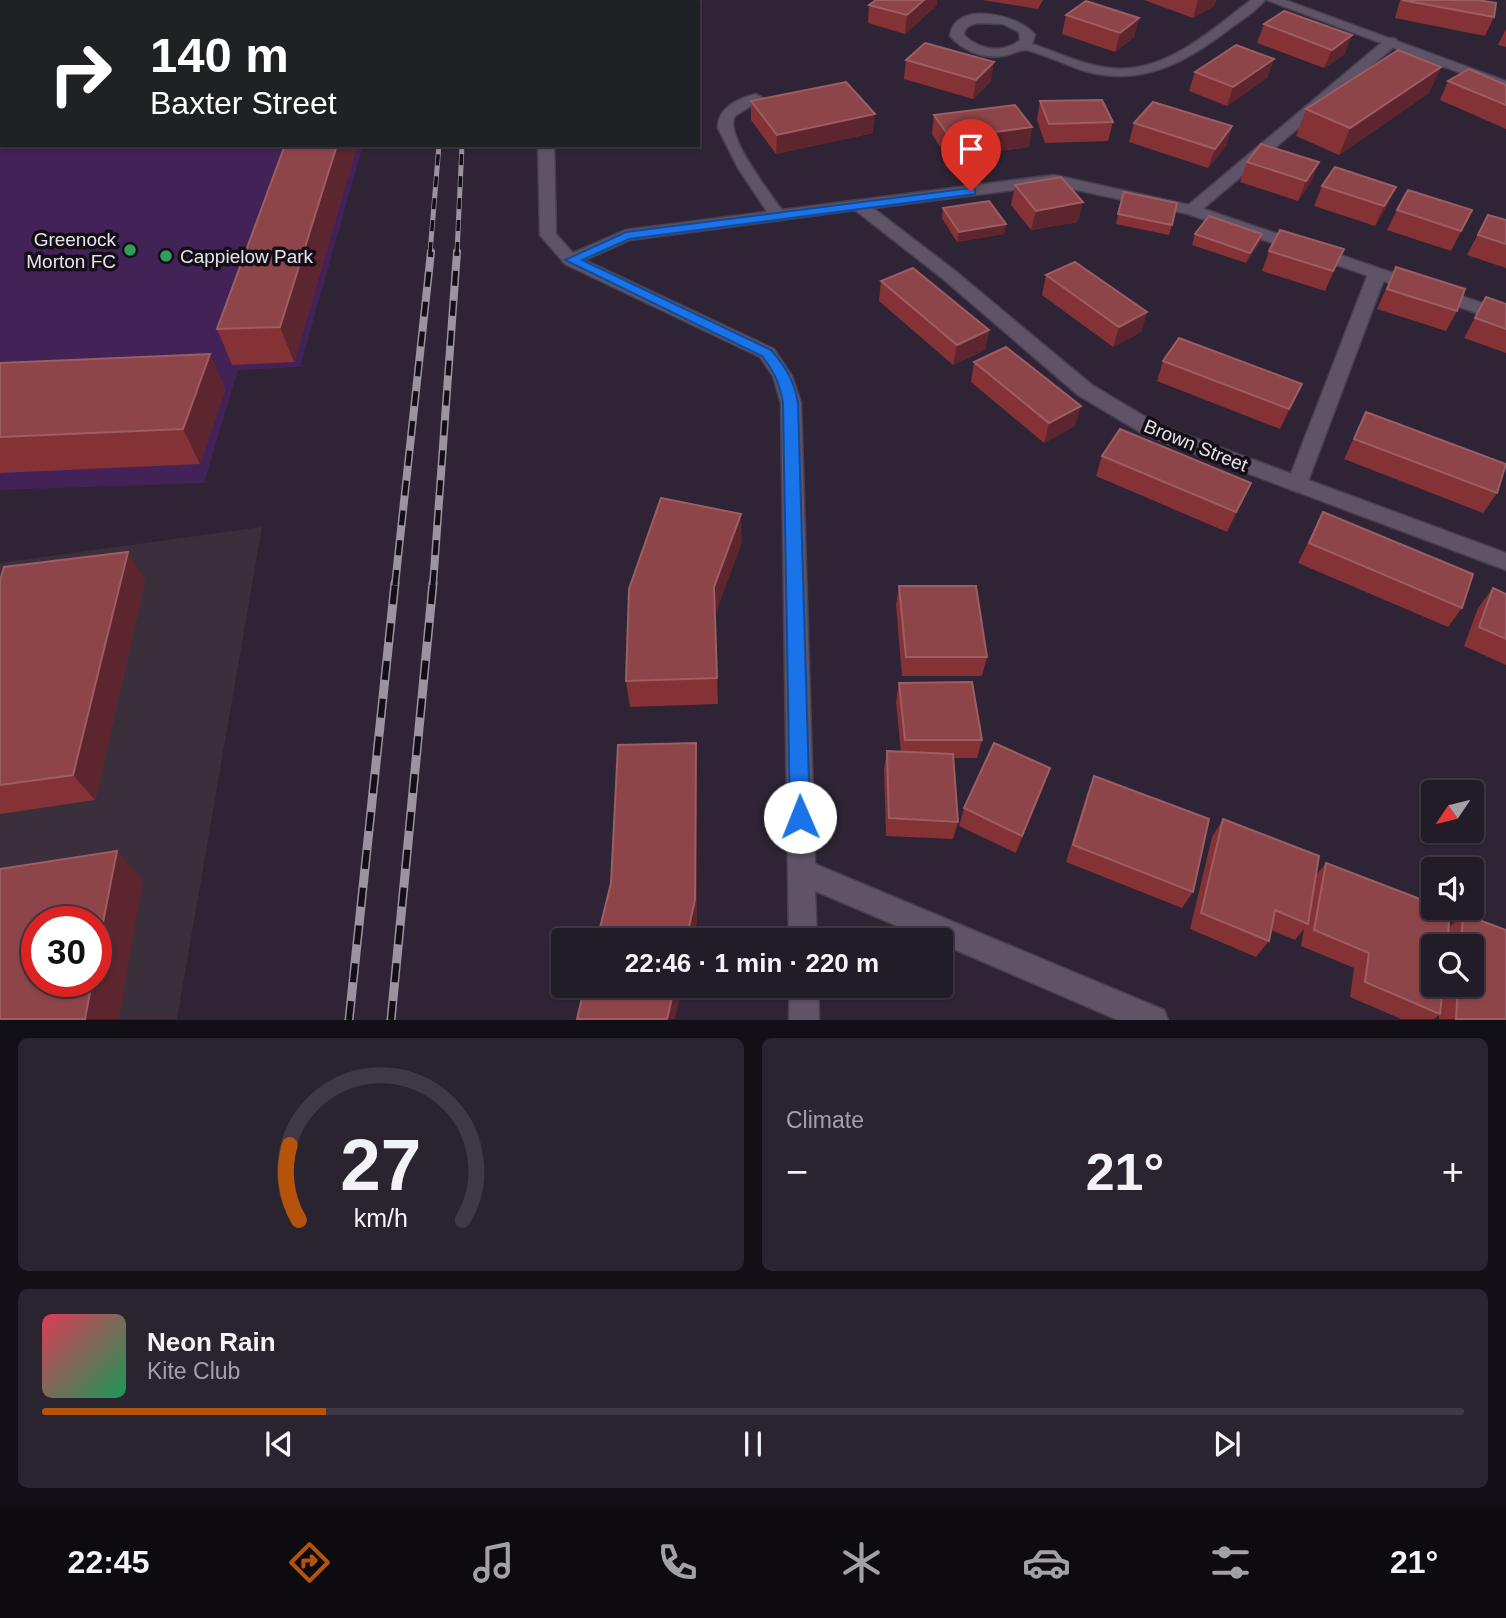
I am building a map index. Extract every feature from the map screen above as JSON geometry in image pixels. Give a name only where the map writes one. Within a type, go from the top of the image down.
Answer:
[{"type":"street","points":[[1023,45],[1028,35],[1024,30],[999,19],[967,21],[957,30],[961,42],[980,50],[1005,52],[1023,45],[1110,73],[1136,73],[1158,67],[1184,54],[1259,0]]},
{"type":"street","points":[[1273,0],[1506,86]]},
{"type":"street","points":[[1192,210],[1391,42]]},
{"type":"street","points":[[756,98],[731,111],[725,118],[725,126],[736,154],[778,216]]},
{"type":"street","points":[[546,147],[548,235],[571,260],[766,353],[780,369],[787,386],[790,403],[803,928]]},
{"type":"street","points":[[571,260],[626,236],[1054,180],[1192,210],[1506,317]]},
{"type":"street","name":"Brown Street","points":[[860,206],[948,274],[1085,390],[1152,430],[1506,562]]},
{"type":"street","points":[[1297,484],[1377,274]]},
{"type":"street","points":[[802,872],[1154,1020]]},
{"type":"street","points":[[804,998],[804,1020]]},
{"type":"shaded area","name":"Cappielow Park","points":[[0,147],[362,147],[300,367],[238,370],[204,483],[0,490]]},
{"type":"shaded area","points":[[262,527],[177,1019],[0,1019],[0,563]]},
{"type":"building","points":[[876,0],[924,0],[907,15],[869,5]]},
{"type":"building","points":[[1402,0],[1478,0],[1496,3],[1494,17]]},
{"type":"building","points":[[1086,1],[1139,18],[1120,33],[1066,15]]},
{"type":"building","points":[[1284,11],[1352,35],[1332,50],[1264,24]]},
{"type":"building","points":[[925,43],[994,62],[976,80],[906,60]]},
{"type":"building","points":[[1236,45],[1274,59],[1233,87],[1195,72]]},
{"type":"building","points":[[1398,50],[1441,67],[1350,128],[1306,109]]},
{"type":"building","points":[[1469,69],[1506,85],[1506,105],[1448,81]]},
{"type":"building","points":[[846,82],[875,114],[777,135],[751,101]]},
{"type":"building","points":[[1102,100],[1113,122],[1049,124],[1040,101]]},
{"type":"building","points":[[1153,102],[1232,126],[1215,149],[1134,123]]},
{"type":"building","points":[[1015,105],[1032,127],[950,138],[934,115]]},
{"type":"building","points":[[1261,144],[1319,162],[1306,181],[1247,162]]},
{"type":"building","points":[[284,147],[336,147],[280,327],[217,329]]},
{"type":"building","points":[[1335,167],[1396,187],[1384,206],[1322,186]]},
{"type":"building","points":[[1061,177],[1083,202],[1036,211],[1015,185]]},
{"type":"building","points":[[1408,190],[1472,210],[1461,231],[1397,210]]},
{"type":"building","points":[[1124,192],[1177,203],[1172,225],[1118,214]]},
{"type":"building","points":[[989,201],[1006,224],[959,232],[943,208]]},
{"type":"building","points":[[1488,215],[1506,220],[1506,244],[1478,235]]},
{"type":"building","points":[[1209,216],[1262,234],[1250,253],[1195,234]]},
{"type":"building","points":[[1280,230],[1344,249],[1333,271],[1269,251]]},
{"type":"building","points":[[1075,262],[1147,312],[1119,327],[1046,275]]},
{"type":"building","points":[[1396,267],[1465,289],[1457,311],[1387,289]]},
{"type":"building","points":[[913,268],[989,330],[957,345],[881,281]]},
{"type":"building","points":[[1486,297],[1506,304],[1506,329],[1475,318]]},
{"type":"building","points":[[1179,338],[1302,384],[1289,409],[1163,361]]},
{"type":"building","points":[[1006,347],[1081,406],[1049,423],[974,362]]},
{"type":"building","points":[[210,354],[183,429],[0,437],[0,363]]},
{"type":"building","points":[[1366,412],[1506,464],[1497,493],[1354,439]]},
{"type":"building","points":[[1120,429],[1251,483],[1236,512],[1102,456]]},
{"type":"building","points":[[661,498],[741,514],[714,587],[717,678],[626,681],[629,589]]},
{"type":"building","points":[[1323,512],[1473,574],[1462,608],[1309,543]]},
{"type":"building","points":[[128,552],[73,775],[0,785],[0,581],[4,567]]},
{"type":"building","points":[[899,586],[976,586],[987,657],[906,657]]},
{"type":"building","points":[[1493,588],[1506,594],[1506,639],[1479,627]]},
{"type":"building","points":[[972,682],[982,740],[905,740],[899,683]]},
{"type":"building","points":[[696,743],[695,900],[689,928],[600,928],[611,883],[618,745]]},
{"type":"building","points":[[994,743],[1050,768],[1022,836],[964,808]]},
{"type":"building","points":[[887,751],[953,754],[958,822],[889,818]]},
{"type":"building","points":[[1094,776],[1209,819],[1193,892],[1073,845]]},
{"type":"building","points":[[1223,819],[1319,856],[1308,924],[1275,910],[1269,941],[1201,913]]},
{"type":"building","points":[[117,851],[106,906],[21,906],[21,997],[89,997],[85,1019],[0,1019],[0,869]]},
{"type":"building","points":[[1326,863],[1421,899],[1421,920],[1449,920],[1448,934],[1421,934],[1421,997],[1442,997],[1440,1014],[1365,982],[1369,953],[1314,930]]},
{"type":"building","points":[[1463,920],[1479,920],[1506,930],[1506,1019],[1456,1019],[1457,997],[1484,997],[1484,934],[1462,934]]},
{"type":"building","points":[[582,998],[672,998],[667,1019],[577,1019]]},
{"type":"railway","points":[[430,253],[439,147]]},
{"type":"railway","points":[[457,253],[462,147]]},
{"type":"railway","points":[[395,585],[431,252]]},
{"type":"railway","points":[[433,585],[457,252]]},
{"type":"railway","points":[[349,1020],[395,583]]},
{"type":"railway","points":[[391,1020],[433,583]]},
{"type":"place","name":"Greenock Morton FC","points":[[130,250]]},
{"type":"place","name":"Cappielow Park","points":[[166,256]]},
{"type":"route","points":[[800,817],[790,403],[787,386],[780,369],[766,353],[571,260],[626,236],[971,191]]}]
